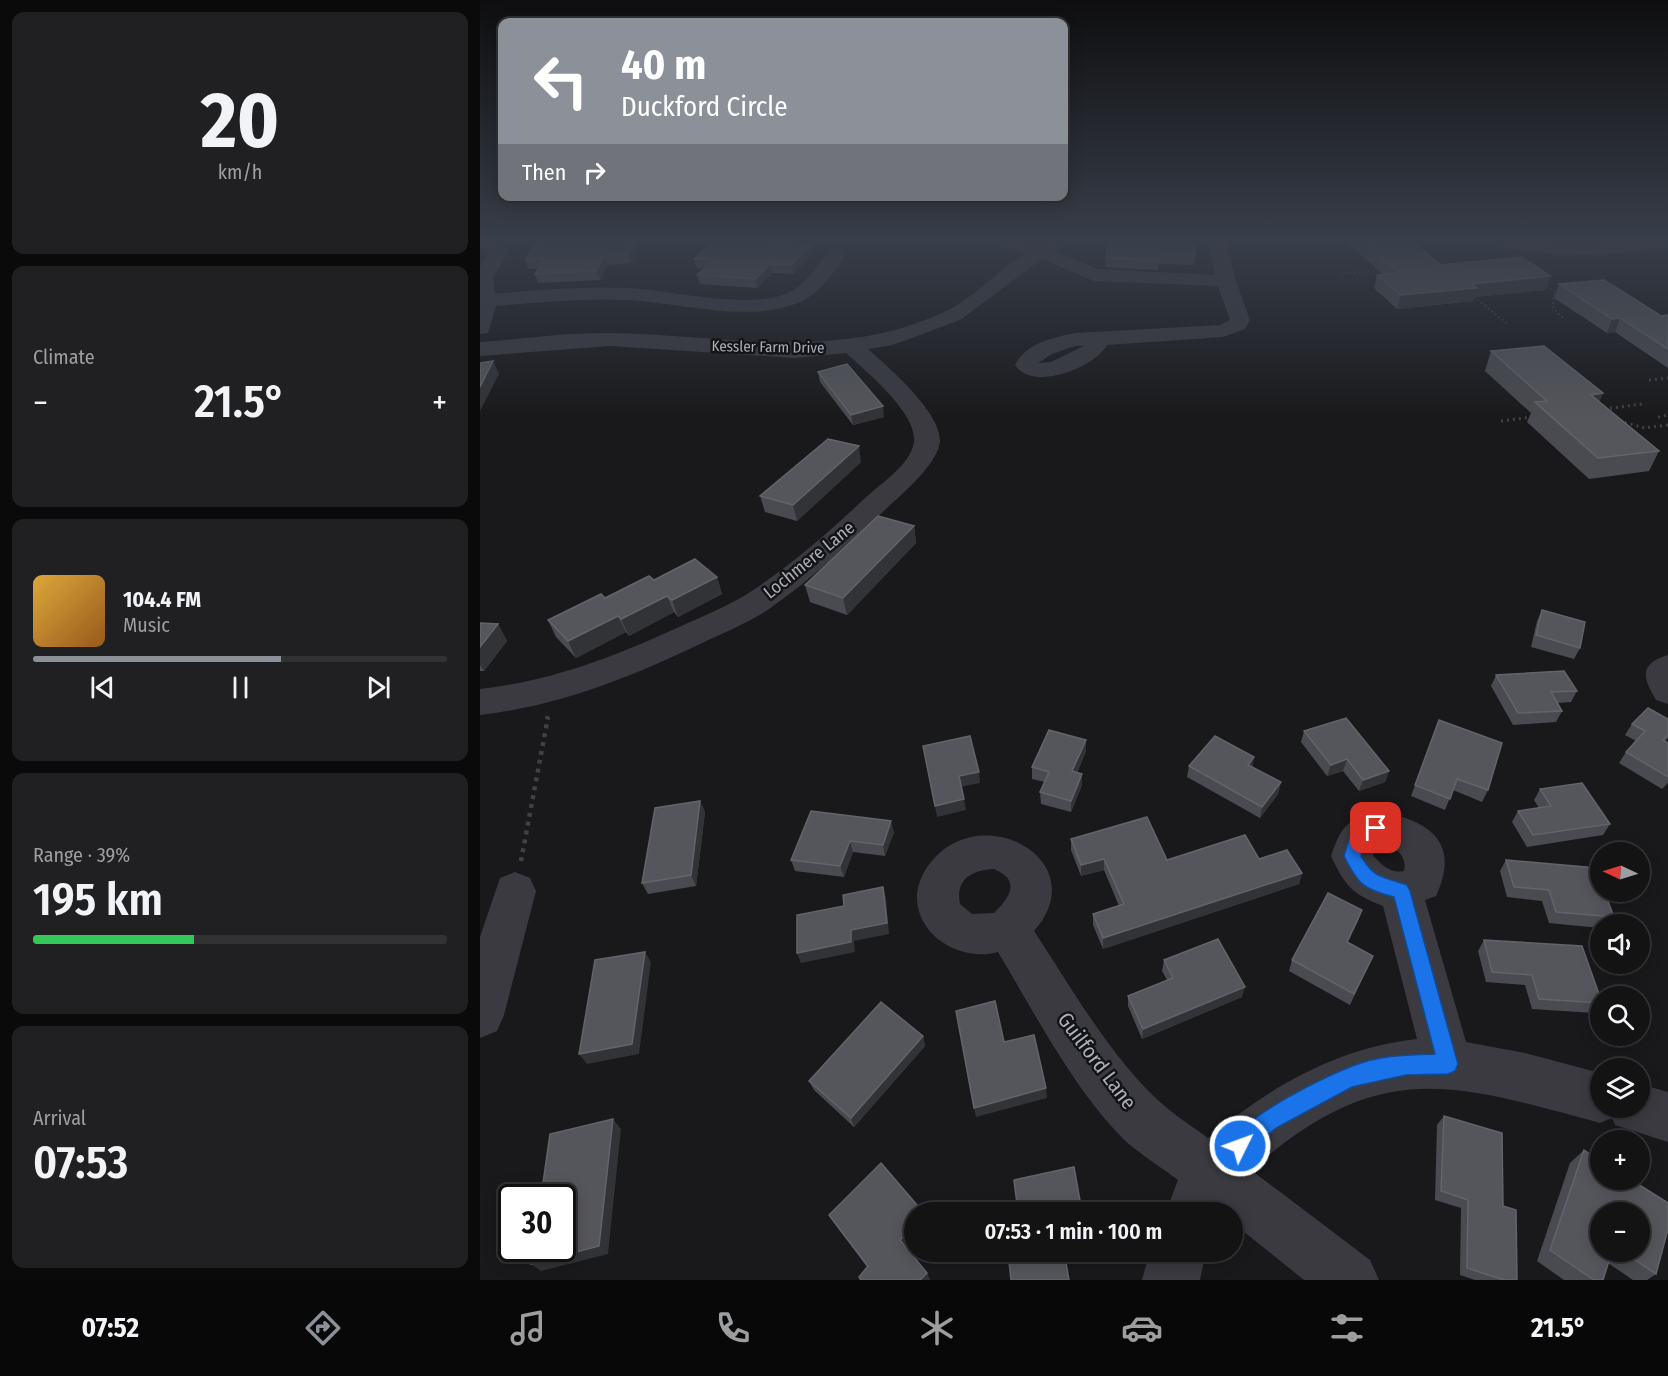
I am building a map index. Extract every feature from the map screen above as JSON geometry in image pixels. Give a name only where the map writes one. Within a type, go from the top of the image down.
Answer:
[{"type":"street","points":[[480,328],[487,301],[508,299]]},
{"type":"street","points":[[674,299],[741,304],[788,299]]},
{"type":"street","name":"Kessler Farm Drive","points":[[480,349],[610,339],[750,350],[795,351],[851,346],[901,336],[953,316],[977,299]]},
{"type":"street","points":[[1091,340],[1232,329],[1240,320],[1232,299]]},
{"type":"street","name":"Lochmere Lane","points":[[480,702],[552,691],[626,666],[763,598],[806,567],[901,480],[922,453],[927,440],[924,428],[918,416],[877,368],[851,346]]},
{"type":"street","points":[[1668,667],[1662,674],[1662,681],[1668,692]]},
{"type":"street","points":[[480,1015],[515,891]]},
{"type":"street","points":[[1401,891],[1448,1064]]},
{"type":"street","name":"Guilford Lane","points":[[1008,929],[1080,1043],[1122,1099],[1148,1126],[1202,1192],[1350,1280]]},
{"type":"street","points":[[1202,1192],[1269,1120],[1330,1085],[1363,1072],[1406,1065],[1448,1064],[1484,1070],[1590,1096]]},
{"type":"street","points":[[1650,1112],[1668,1117]]},
{"type":"street","points":[[1171,1280],[1175,1262]]},
{"type":"path","points":[[1476,299],[1508,324]]},
{"type":"path","points":[[1553,299],[1552,308],[1564,320]]},
{"type":"path","points":[[1649,380],[1668,378]]},
{"type":"path","points":[[1600,409],[1642,404]]},
{"type":"path","points":[[1658,417],[1668,415]]},
{"type":"path","points":[[1501,421],[1536,417]]},
{"type":"path","points":[[1615,419],[1645,428],[1668,425]]},
{"type":"path","points":[[515,891],[552,691]]},
{"type":"building","points":[[1581,299],[1634,299],[1661,316],[1668,315],[1668,349],[1620,318],[1612,319]]},
{"type":"building","points":[[1544,346],[1603,393],[1591,395],[1659,451],[1598,458],[1535,402],[1547,401],[1491,351]]},
{"type":"building","points":[[493,361],[480,387],[480,363]]},
{"type":"building","points":[[847,364],[883,406],[851,415],[818,372]]},
{"type":"building","points":[[828,439],[859,446],[793,505],[760,496]]},
{"type":"building","points":[[878,516],[914,526],[843,598],[805,585]]},
{"type":"building","points":[[695,559],[717,577],[672,600],[667,596],[621,619],[618,616],[568,641],[548,620],[601,594],[605,598],[649,576],[654,580]]},
{"type":"building","points":[[1542,610],[1585,622],[1580,648],[1536,635]]},
{"type":"building","points":[[480,623],[498,624],[480,647]]},
{"type":"building","points":[[1564,671],[1577,691],[1551,692],[1562,711],[1518,713],[1496,675]]},
{"type":"building","points":[[1648,708],[1668,719],[1668,735],[1663,740],[1668,743],[1668,777],[1626,752],[1645,731],[1632,724]]},
{"type":"building","points":[[1346,718],[1389,771],[1363,780],[1347,759],[1331,765],[1304,731]]},
{"type":"building","points":[[1439,720],[1502,743],[1488,790],[1457,779],[1450,799],[1415,785]]},
{"type":"building","points":[[1049,730],[1086,740],[1072,771],[1082,774],[1071,801],[1040,792],[1049,772],[1032,767]]},
{"type":"building","points":[[970,736],[979,772],[959,776],[964,799],[935,806],[923,746]]},
{"type":"building","points":[[1215,736],[1254,757],[1248,765],[1281,782],[1262,807],[1189,766]]},
{"type":"building","points":[[1582,783],[1610,824],[1533,835],[1518,811],[1551,806],[1540,789]]},
{"type":"building","points":[[700,801],[691,875],[642,883],[655,808]]},
{"type":"building","points":[[811,811],[891,821],[883,845],[850,841],[840,866],[791,860]]},
{"type":"building","points":[[1147,817],[1167,860],[1245,835],[1259,859],[1287,850],[1302,873],[1103,938],[1093,914],[1124,904],[1104,859],[1081,865],[1071,839]]},
{"type":"building","points":[[1506,860],[1590,867],[1590,902],[1608,902],[1613,914],[1556,912],[1549,890],[1514,887]]},
{"type":"building","points":[[883,887],[887,923],[851,930],[851,942],[797,953],[797,915],[844,906],[843,895]]},
{"type":"building","points":[[1328,893],[1362,910],[1347,942],[1373,956],[1354,994],[1292,960]]},
{"type":"building","points":[[1218,939],[1245,987],[1143,1029],[1128,996],[1173,978],[1164,960]]},
{"type":"building","points":[[1484,940],[1582,946],[1596,986],[1590,986],[1590,1002],[1539,999],[1532,975],[1492,972]]},
{"type":"building","points":[[645,952],[632,1044],[579,1054],[595,960]]},
{"type":"building","points":[[995,1001],[1004,1042],[1034,1035],[1046,1088],[974,1108],[956,1011]]},
{"type":"building","points":[[881,1002],[923,1036],[851,1118],[809,1081]]},
{"type":"building","points":[[1444,1116],[1502,1133],[1503,1206],[1516,1210],[1517,1280],[1504,1280],[1467,1268],[1468,1200],[1441,1191]]},
{"type":"building","points":[[613,1119],[599,1246],[576,1252],[576,1184],[543,1184],[550,1134]]},
{"type":"building","points":[[1584,1150],[1590,1154],[1590,1190],[1647,1190],[1668,1203],[1668,1229],[1656,1274],[1638,1262],[1650,1262],[1650,1202],[1590,1202],[1590,1262],[1609,1262],[1603,1280],[1594,1280],[1550,1250]]},
{"type":"building","points":[[881,1163],[914,1202],[904,1202],[904,1236],[900,1240],[904,1245],[904,1262],[918,1262],[927,1273],[920,1280],[861,1280],[859,1277],[868,1266],[829,1215]]},
{"type":"building","points":[[1074,1167],[1080,1202],[1017,1202],[1014,1180]]},
{"type":"building","points":[[1009,1262],[1066,1262],[1069,1280],[1011,1280]]},
{"type":"route","points":[[1240,1146],[1269,1120],[1330,1085],[1363,1072],[1406,1065],[1448,1064],[1401,891],[1388,889],[1364,877],[1356,867],[1352,856],[1357,837],[1365,831],[1376,828]]}]
